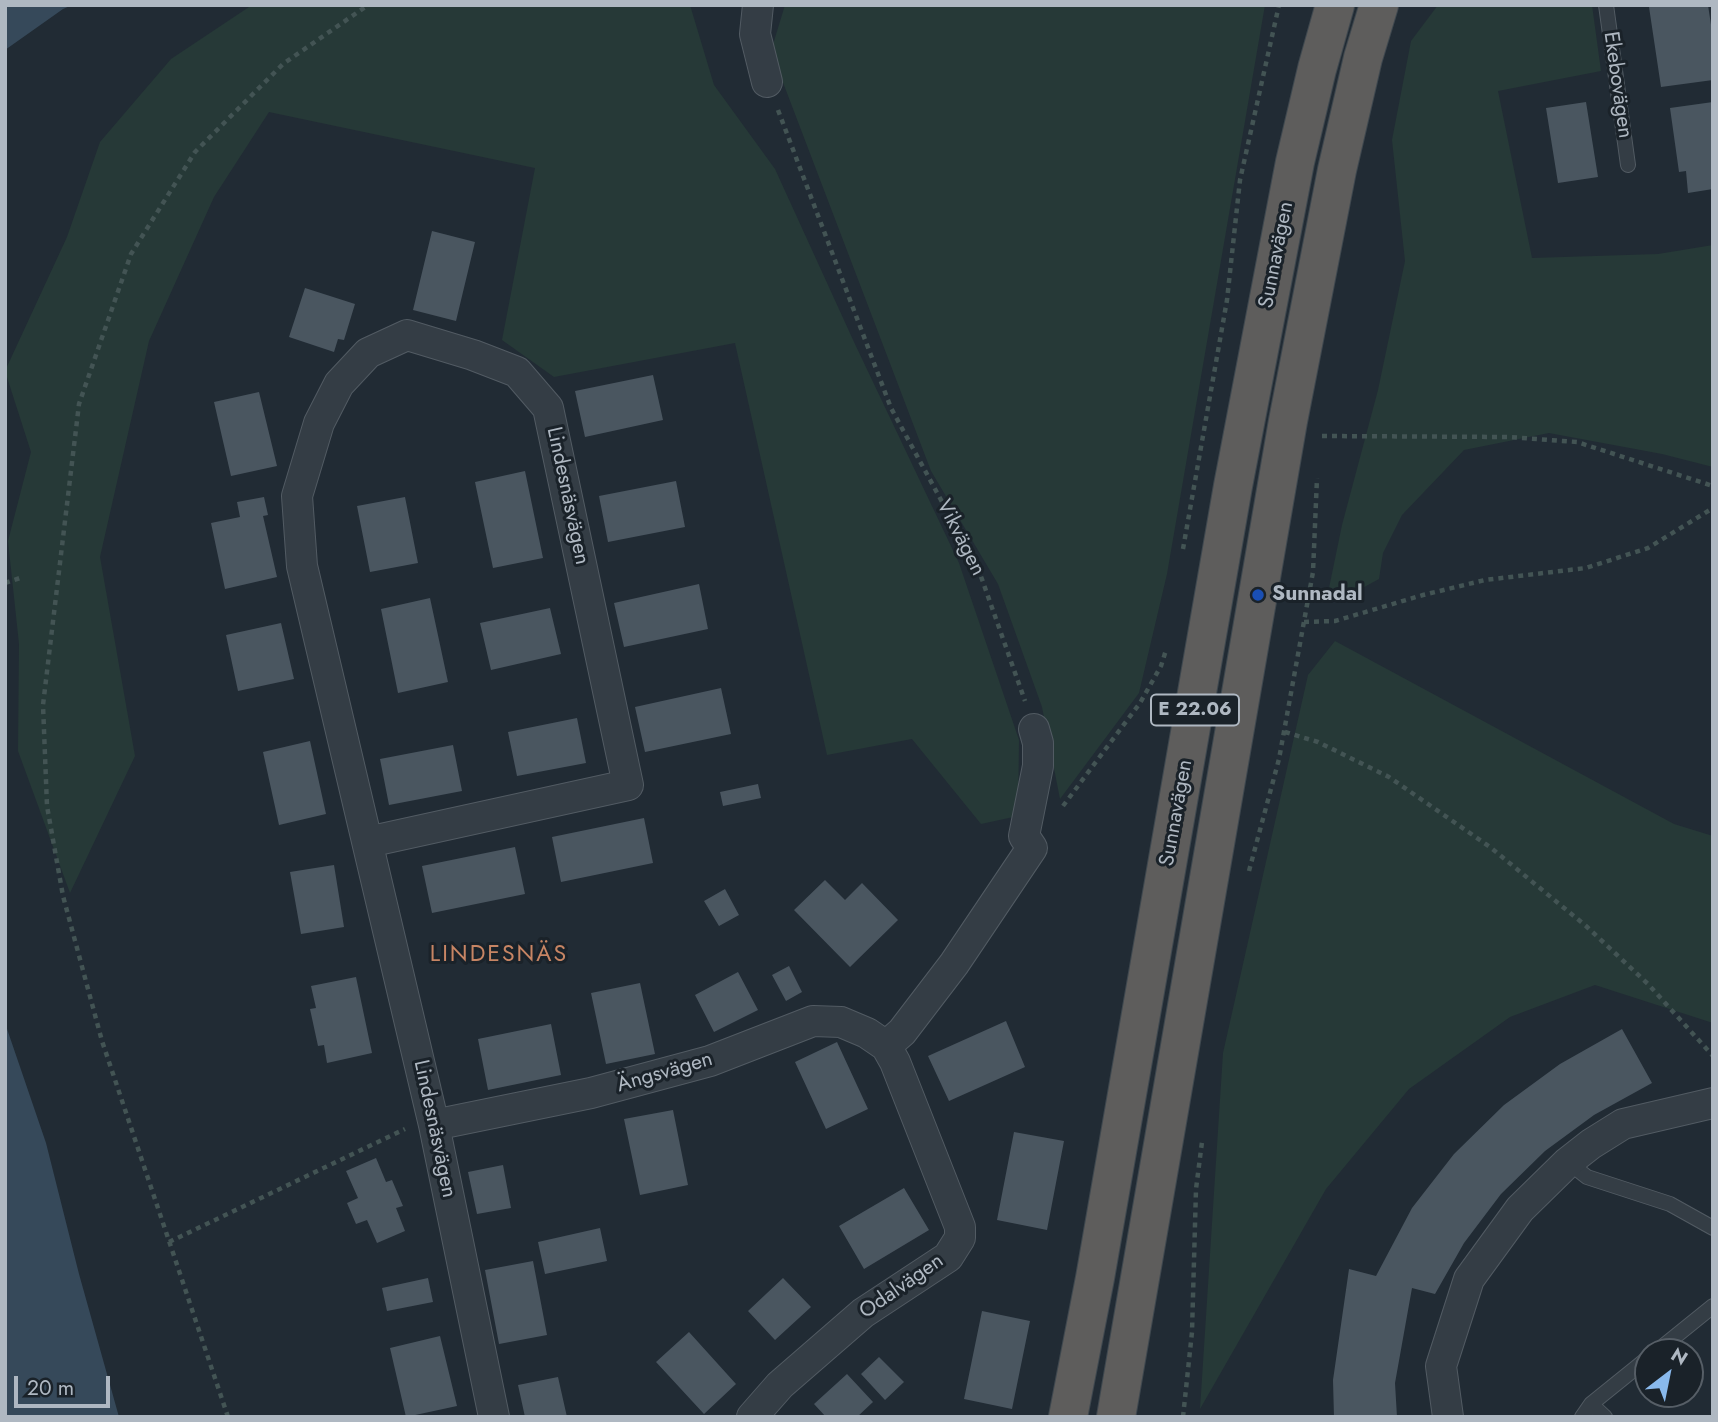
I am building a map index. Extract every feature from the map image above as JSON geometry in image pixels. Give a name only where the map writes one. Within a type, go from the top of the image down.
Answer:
[{"type":"highway","name":"Sunnavägen","points":[[1068,1417],[1096,1278],[1238,459],[1295,162],[1335,5]]},
{"type":"highway","name":"Sunnavägen","points":[[1116,1417],[1288,421],[1337,170],[1363,58],[1380,5]]},
{"type":"street","points":[[758,5],[755,34],[767,82]]},
{"type":"street","name":"Lindesnäsvägen","points":[[368,842],[628,785],[548,408],[517,372],[407,335],[368,353],[339,384],[319,423],[297,496],[302,566],[434,1125],[494,1417]]},
{"type":"street","points":[[886,1046],[902,1032],[954,964],[1032,848],[1024,836],[1038,766],[1038,743],[1034,729]]},
{"type":"street","name":"Ängsvägen","points":[[434,1125],[591,1094],[710,1061],[813,1021],[841,1022],[867,1033],[886,1046]]},
{"type":"street","name":"Odalvägen","points":[[752,1417],[780,1385],[863,1312],[948,1257],[960,1238],[960,1227],[895,1062],[886,1046]]},
{"type":"street","points":[[1448,1417],[1441,1366],[1469,1279],[1520,1209],[1568,1162],[1623,1124],[1713,1103]]},
{"type":"lane","name":"Ekebovägen","points":[[1606,5],[1628,165]]},
{"type":"lane","points":[[1568,1162],[1587,1177],[1670,1204],[1713,1228]]},
{"type":"lane","points":[[1673,1338],[1713,1306]]},
{"type":"lane","points":[[1582,1417],[1591,1404],[1634,1369]]},
{"type":"lane","points":[[1591,1404],[1605,1417]]},
{"type":"path","points":[[228,1417],[102,1041],[63,897],[47,806],[43,705],[79,404],[131,254],[195,152],[283,64],[368,5]]},
{"type":"path","points":[[1183,553],[1227,300],[1240,180],[1279,5]]},
{"type":"path","name":"Vikvägen","points":[[767,82],[891,408],[978,568],[1034,729]]},
{"type":"path","points":[[1321,445],[1322,436],[1510,437],[1577,442],[1713,486]]},
{"type":"path","points":[[1247,879],[1285,732],[1313,572],[1317,477]]},
{"type":"path","points":[[1304,622],[1335,621],[1485,580],[1586,568],[1648,548],[1713,508]]},
{"type":"path","points":[[5,583],[23,577]]},
{"type":"path","points":[[1032,848],[1140,703],[1161,666],[1169,640]]},
{"type":"path","points":[[1285,732],[1318,742],[1389,777],[1490,847],[1586,926],[1648,984],[1713,1056]]},
{"type":"path","points":[[169,1242],[408,1128],[434,1125]]},
{"type":"path","points":[[1183,1417],[1192,1332],[1196,1189],[1203,1136]]},
{"type":"green space","points":[[252,5],[690,5],[714,85],[775,169],[959,563],[1019,740],[1018,816],[981,824],[912,739],[827,755],[735,343],[554,377],[502,340],[535,168],[269,112],[214,197],[149,341],[100,557],[135,756],[70,893],[18,751],[19,644],[8,541],[31,452],[5,371],[67,237],[100,142],[171,59]]},
{"type":"green space","points":[[785,5],[1265,5],[1167,574],[1139,693],[1060,799],[1042,707],[998,584],[931,471],[771,51]]},
{"type":"green space","points":[[1438,5],[1592,5],[1601,71],[1498,91],[1532,258],[1658,254],[1713,245],[1713,467],[1662,454],[1549,433],[1464,450],[1402,515],[1383,553],[1379,579],[1355,592],[1329,588],[1342,525],[1378,390],[1405,261],[1392,140],[1411,41]]},
{"type":"green space","points":[[1335,641],[1674,824],[1713,836],[1713,1023],[1595,985],[1510,1017],[1409,1089],[1326,1189],[1200,1409],[1223,1053],[1308,675]]},
{"type":"water","points":[[5,5],[72,5],[5,50]]},
{"type":"water","points":[[5,1023],[46,1143],[119,1417],[5,1417]]},
{"type":"building","points":[[1708,5],[1713,38],[1713,80],[1661,87],[1649,7]]},
{"type":"building","points":[[1586,102],[1598,177],[1558,183],[1546,108]]},
{"type":"building","points":[[1713,102],[1713,189],[1688,193],[1686,171],[1679,172],[1670,108]]},
{"type":"building","points":[[432,231],[475,242],[456,321],[413,310]]},
{"type":"building","points":[[305,288],[355,304],[344,340],[338,339],[334,352],[289,337]]},
{"type":"building","points":[[653,375],[663,420],[585,437],[575,391]]},
{"type":"building","points":[[259,392],[277,466],[231,476],[214,402]]},
{"type":"building","points":[[525,471],[543,558],[493,568],[475,482]]},
{"type":"building","points":[[676,481],[685,527],[608,542],[599,496]]},
{"type":"building","points":[[264,497],[268,515],[263,516],[277,577],[225,589],[211,523],[240,517],[237,502]]},
{"type":"building","points":[[405,497],[418,563],[370,572],[357,506]]},
{"type":"building","points":[[699,584],[708,629],[624,647],[614,603]]},
{"type":"building","points":[[430,598],[448,682],[398,693],[381,609]]},
{"type":"building","points":[[550,608],[561,654],[491,670],[480,623]]},
{"type":"building","points":[[281,623],[294,679],[238,691],[226,635]]},
{"type":"building","points":[[721,688],[731,734],[645,752],[635,707]]},
{"type":"building","points":[[577,718],[586,763],[517,776],[508,732]]},
{"type":"building","points":[[310,741],[326,814],[279,825],[263,752]]},
{"type":"building","points":[[453,745],[462,791],[389,805],[380,759]]},
{"type":"building","points":[[758,784],[761,798],[723,806],[720,792]]},
{"type":"building","points":[[644,818],[653,863],[561,882],[552,837]]},
{"type":"building","points":[[515,847],[525,894],[432,913],[422,866]]},
{"type":"building","points":[[334,865],[344,927],[301,934],[290,872]]},
{"type":"building","points":[[825,880],[845,900],[862,883],[898,920],[850,967],[794,910]]},
{"type":"building","points":[[725,889],[739,915],[719,926],[704,901]]},
{"type":"building","points":[[789,966],[802,992],[786,1001],[772,975]]},
{"type":"building","points":[[738,972],[758,1010],[714,1032],[695,995]]},
{"type":"building","points":[[356,977],[372,1053],[327,1063],[324,1045],[318,1046],[310,1009],[316,1008],[311,986]]},
{"type":"building","points":[[640,983],[655,1054],[606,1064],[591,993]]},
{"type":"building","points":[[1006,1021],[1025,1067],[949,1101],[928,1056]]},
{"type":"building","points":[[551,1024],[561,1075],[488,1090],[478,1039]]},
{"type":"building","points":[[1622,1029],[1652,1083],[1594,1115],[1545,1151],[1501,1194],[1464,1243],[1435,1294],[1412,1288],[1395,1383],[1397,1417],[1334,1417],[1333,1380],[1349,1269],[1376,1276],[1412,1208],[1454,1154],[1504,1105],[1560,1064]]},
{"type":"building","points":[[837,1042],[868,1109],[826,1129],[795,1062]]},
{"type":"building","points":[[673,1110],[688,1185],[640,1195],[624,1119]]},
{"type":"building","points":[[1014,1132],[1064,1141],[1047,1230],[997,1220]]},
{"type":"building","points":[[376,1158],[386,1182],[392,1180],[403,1206],[396,1208],[405,1231],[377,1243],[367,1220],[356,1224],[347,1203],[358,1198],[346,1171]]},
{"type":"building","points":[[503,1165],[511,1208],[477,1214],[468,1172]]},
{"type":"building","points":[[904,1188],[929,1230],[864,1269],[839,1226]]},
{"type":"building","points":[[600,1228],[607,1261],[545,1274],[538,1242]]},
{"type":"building","points":[[533,1261],[547,1335],[499,1344],[485,1270]]},
{"type":"building","points":[[428,1278],[433,1302],[387,1311],[382,1288]]},
{"type":"building","points":[[783,1278],[811,1307],[775,1340],[748,1311]]},
{"type":"building","points":[[982,1311],[1030,1321],[1012,1409],[964,1399]]},
{"type":"building","points":[[689,1332],[736,1384],[704,1414],[656,1362]]},
{"type":"building","points":[[440,1336],[457,1406],[406,1417],[390,1348]]},
{"type":"building","points":[[879,1357],[904,1382],[885,1400],[861,1374]]},
{"type":"building","points":[[847,1374],[873,1402],[857,1417],[826,1417],[814,1404]]},
{"type":"building","points":[[558,1377],[567,1417],[525,1417],[518,1385]]},
{"type":"place","name":"Sunnadal","points":[[1258,595]]},
{"type":"district","name":"LINDESNÄS","points":[[499,955]]}]
